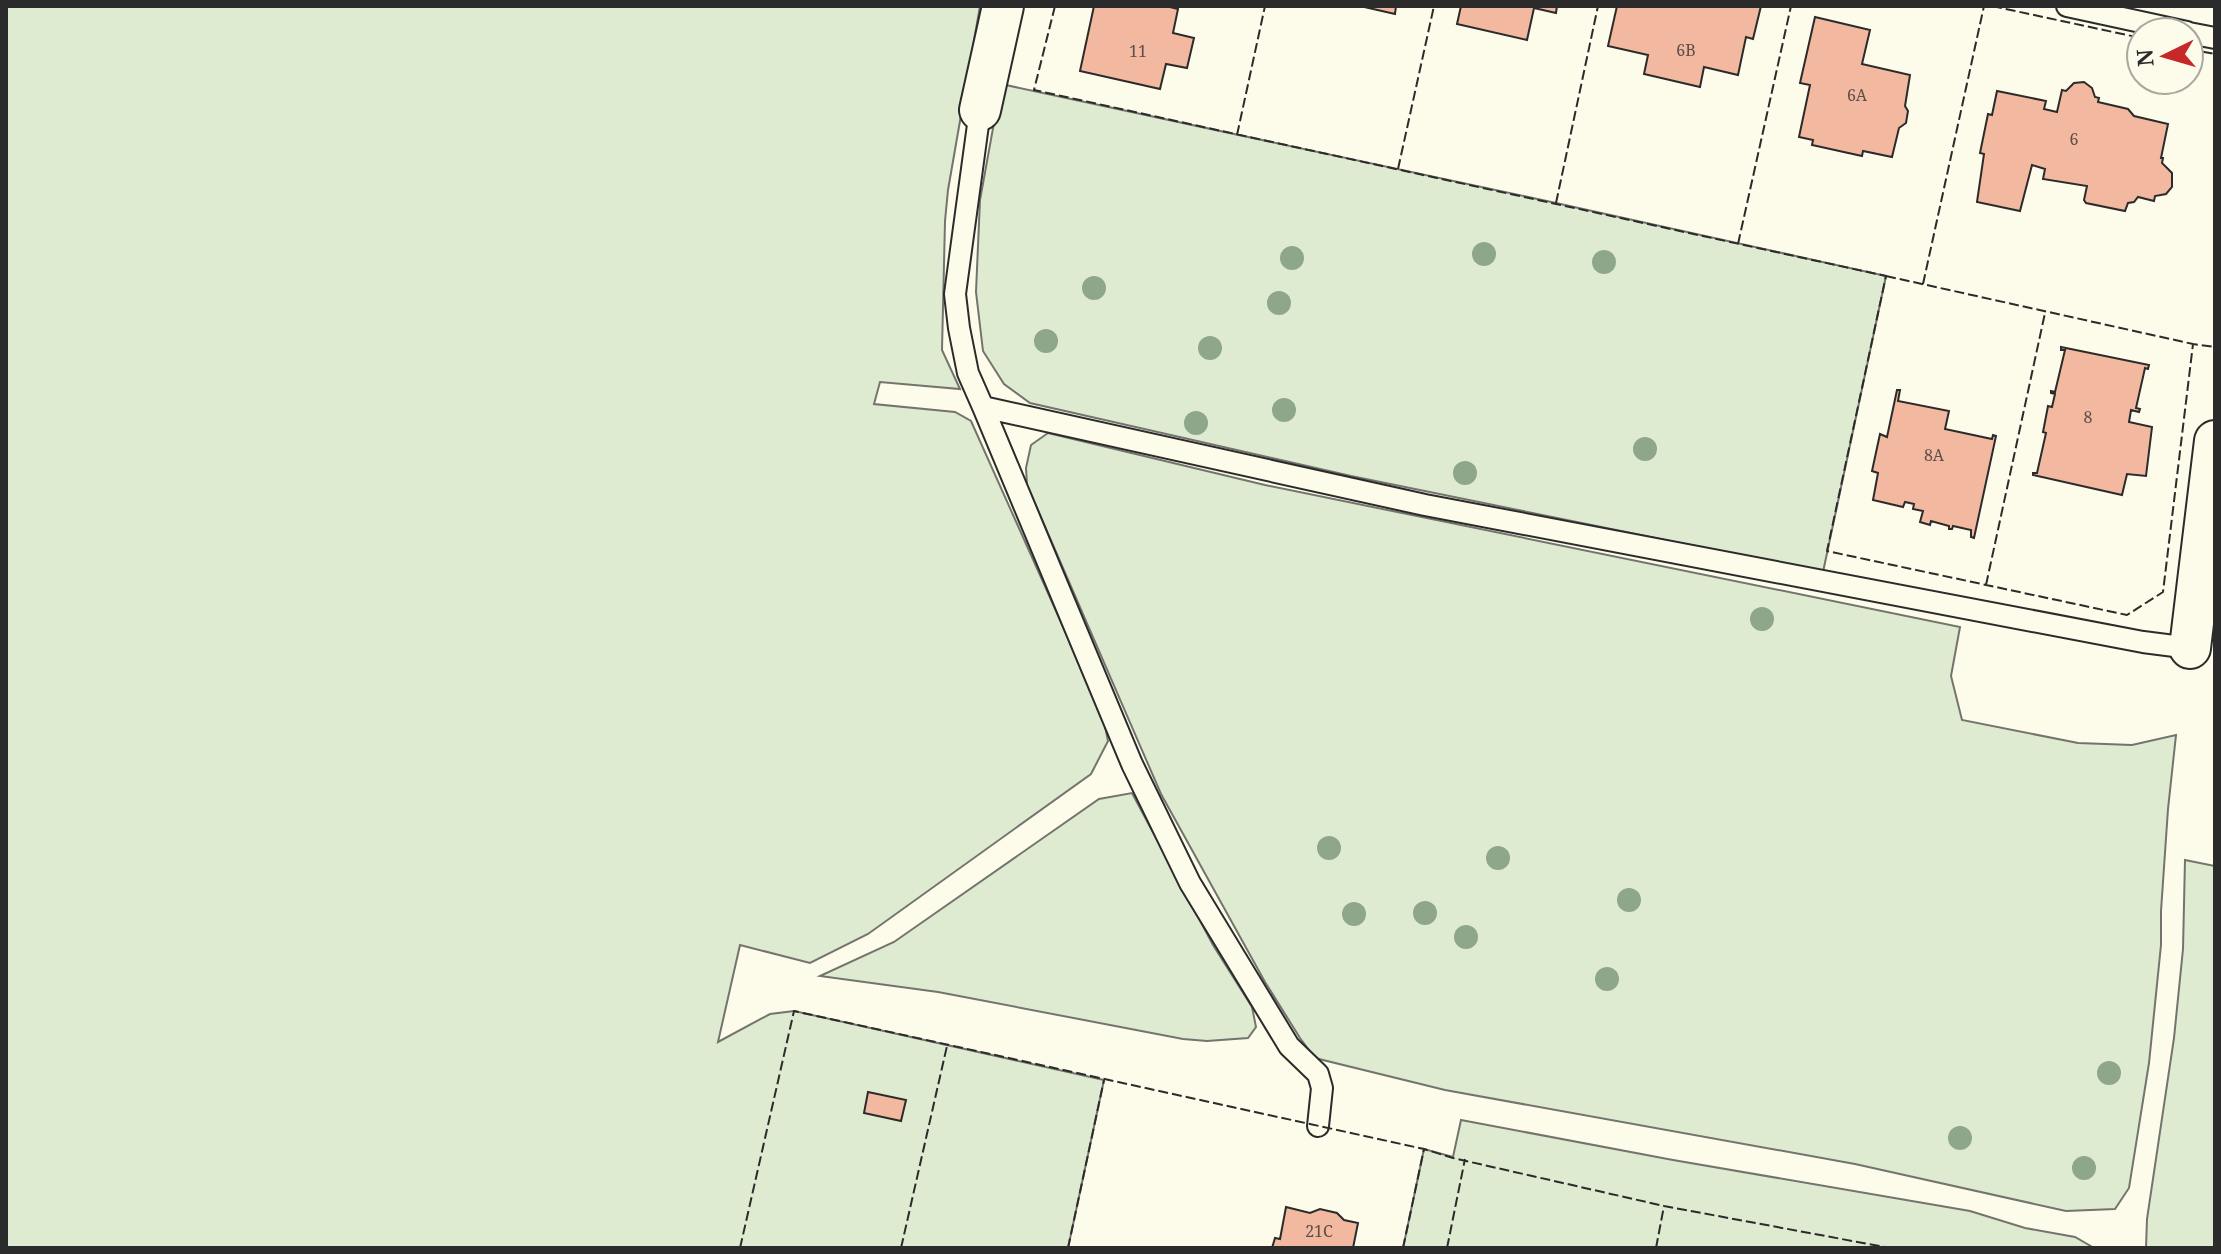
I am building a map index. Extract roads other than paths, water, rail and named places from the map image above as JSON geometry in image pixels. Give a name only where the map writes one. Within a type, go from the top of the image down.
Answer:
[{"type":"street","points":[[980,110],[1003,6]]},
{"type":"street","points":[[2190,648],[2215,441]]},
{"type":"lane","points":[[2067,6],[2125,18]]},
{"type":"lane","points":[[980,110],[955,294],[968,373],[1132,764],[1190,883],[1289,1046],[1318,1074],[1322,1088],[1318,1126]]},
{"type":"lane","points":[[983,407],[1425,505],[2143,642],[2190,648]]}]
